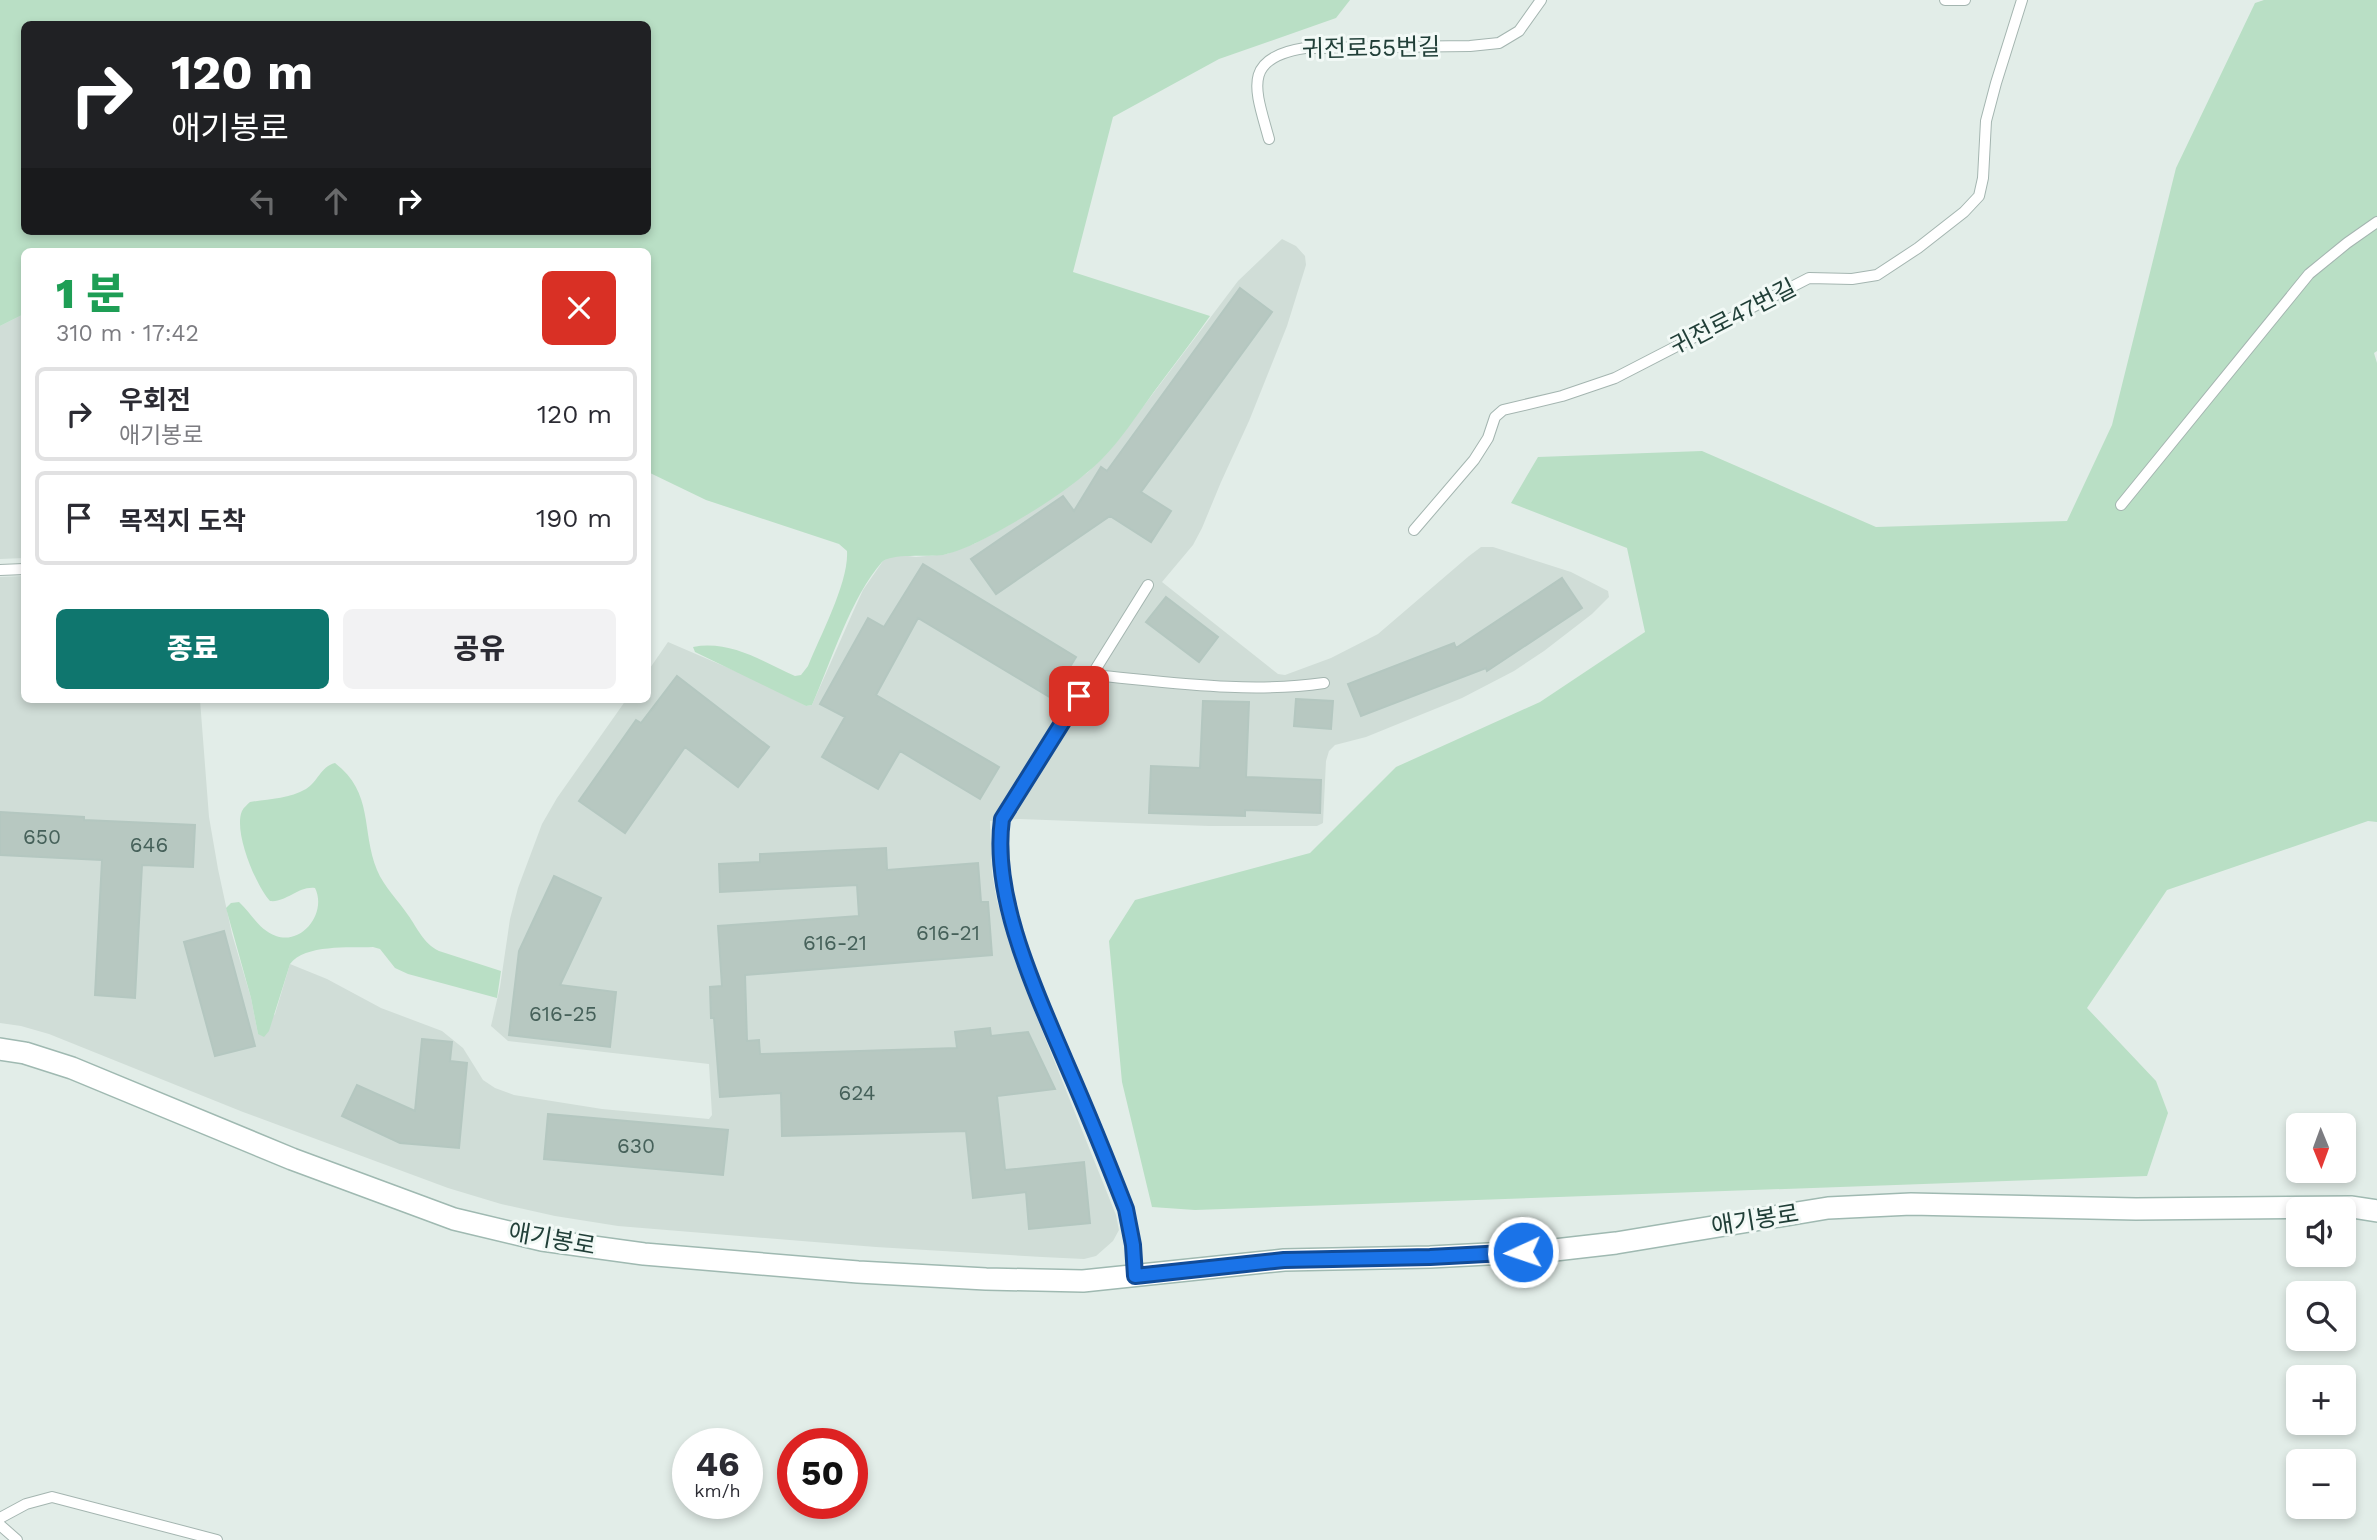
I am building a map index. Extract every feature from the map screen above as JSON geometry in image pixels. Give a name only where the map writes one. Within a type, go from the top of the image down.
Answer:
[{"type":"main road","name":"애기봉로","points":[[0,1049],[24,1053],[72,1068],[292,1159],[454,1219],[542,1240],[644,1254],[858,1272],[1069,1281],[1284,1260],[1546,1251],[1616,1243],[1828,1209],[1911,1204],[2136,1209],[2351,1207],[2377,1211]]},
{"type":"lane","name":"귀전로55번길","points":[[1269,139],[1256,79],[1265,63],[1284,51],[1305,48],[1470,46],[1499,43],[1519,31],[1541,0]]},
{"type":"lane","points":[[1945,0],[1965,0]]},
{"type":"lane","name":"귀전로47번길","points":[[1414,530],[1474,460],[1488,438],[1495,417],[1503,410],[1562,396],[1615,379],[1809,278],[1852,279],[1877,275],[1918,248],[1964,212],[1979,196],[1983,178],[1986,121],[2022,0]]},
{"type":"lane","points":[[2121,505],[2309,275],[2377,222]]},
{"type":"lane","points":[[0,570],[21,569]]},
{"type":"lane","points":[[1135,1276],[1133,1245],[1126,1209],[1024,957],[1004,888],[1000,835],[1002,819],[1009,805],[1148,585]]},
{"type":"lane","points":[[1093,675],[1253,688],[1292,688],[1324,683]]},
{"type":"lane","points":[[0,1518],[26,1504],[52,1497],[217,1540]]},
{"type":"lane","points":[[0,1525],[17,1540]]},
{"type":"shaded area","points":[[1282,239],[1296,246],[1305,256],[1306,265],[1287,326],[1249,421],[1193,545],[1162,582],[1278,674],[1285,675],[1331,658],[1378,634],[1481,547],[1493,547],[1571,572],[1608,591],[1609,597],[1592,614],[1514,671],[1462,698],[1366,737],[1335,745],[1329,751],[1326,761],[1323,823],[1317,826],[1209,826],[1019,819],[990,821],[992,873],[1006,931],[1027,993],[1116,1215],[1119,1230],[1113,1241],[1096,1256],[1084,1259],[876,1247],[618,1226],[555,1216],[448,1188],[243,1112],[49,1034],[0,1023],[0,577],[21,576],[21,703],[200,703],[209,817],[218,869],[258,1034],[275,1014],[290,964],[327,979],[381,1008],[442,1031],[463,1048],[483,1080],[495,1088],[514,1095],[602,1109],[709,1119],[712,1115],[709,1064],[508,1041],[491,1026],[518,888],[542,824],[557,798],[624,703],[651,703],[651,667],[668,642],[754,679],[806,706],[812,705],[863,590],[883,561],[900,555],[916,557],[947,554],[976,543],[1012,523],[1087,473],[1115,444],[1238,281]]},
{"type":"shaded area","points":[[21,316],[21,558],[0,559],[0,326]]},
{"type":"green space","points":[[0,0],[1350,0],[1336,18],[1219,59],[1113,117],[1073,272],[1210,316],[1115,444],[1074,483],[1026,515],[966,548],[943,555],[901,556],[882,562],[851,611],[812,705],[806,706],[695,652],[693,647],[720,646],[733,649],[795,676],[801,675],[808,666],[839,593],[847,551],[839,544],[706,500],[651,473],[651,248],[21,248],[21,316],[0,326]]},
{"type":"green space","points":[[2264,0],[2377,0],[2377,351],[2374,353],[2377,363],[2377,822],[2368,821],[2167,890],[2087,1008],[2156,1081],[2168,1113],[2147,1176],[1195,1210],[1152,1207],[1122,1082],[1109,941],[1135,900],[1310,853],[1396,767],[1540,702],[1645,632],[1627,548],[1511,503],[1538,457],[1702,451],[1876,527],[2067,521],[2112,425],[2176,168],[2255,3]]},
{"type":"green space","points":[[335,763],[356,787],[361,799],[372,855],[387,888],[433,948],[501,971],[497,998],[408,974],[395,968],[380,949],[373,947],[317,950],[306,953],[290,964],[269,1031],[264,1037],[258,1034],[226,908],[231,903],[239,902],[264,929],[286,938],[295,936],[310,924],[318,907],[318,897],[315,888],[309,888],[281,900],[270,901],[247,858],[241,831],[242,811],[250,802],[286,797],[306,789],[326,768]]},
{"type":"building","points":[[1240,288],[1272,312],[1141,492],[1171,511],[1151,542],[1110,516],[996,594],[971,559],[1063,496],[1074,511],[1101,467],[1107,471]]},
{"type":"building","points":[[923,564],[1076,657],[1051,698],[918,618],[876,695],[999,767],[980,799],[900,751],[878,789],[822,757],[845,717],[820,704],[868,618],[884,627]]},
{"type":"building","points":[[1562,578],[1582,608],[1487,671],[1486,668],[1361,716],[1348,684],[1454,643],[1456,648]]},
{"type":"building","points":[[1166,597],[1218,637],[1199,662],[1146,622]]},
{"type":"building","points":[[677,676],[769,747],[738,787],[685,747],[625,833],[579,801],[636,720],[641,723]]},
{"type":"building","points":[[1296,699],[1333,701],[1331,729],[1294,726]]},
{"type":"building","points":[[1203,701],[1249,702],[1246,777],[1321,780],[1320,813],[1245,810],[1245,816],[1149,813],[1151,766],[1200,768]]},
{"type":"building","points":[[0,812],[84,817],[84,820],[195,825],[193,867],[142,865],[135,998],[95,995],[102,860],[0,855]]},
{"type":"building","points":[[886,848],[887,870],[978,863],[981,902],[988,902],[992,955],[745,975],[747,1041],[759,1040],[760,1054],[957,1048],[955,1032],[990,1028],[991,1036],[1028,1032],[1055,1089],[997,1096],[1005,1170],[1084,1162],[1090,1223],[1029,1229],[1026,1192],[973,1198],[966,1131],[782,1136],[781,1093],[720,1097],[710,987],[722,986],[718,926],[859,916],[857,885],[720,892],[719,864],[760,862],[760,854]]},
{"type":"building","points":[[554,876],[601,898],[560,985],[616,992],[610,1047],[509,1035],[519,951]]},
{"type":"building","points":[[224,931],[255,1046],[215,1056],[184,942]]},
{"type":"building","points":[[422,1039],[452,1042],[450,1061],[467,1063],[459,1148],[400,1143],[342,1116],[357,1085],[415,1111]]},
{"type":"building","points":[[548,1114],[728,1130],[723,1175],[544,1159]]},
{"type":"route","points":[[1079,696],[1002,819],[1000,835],[1004,888],[1024,957],[1126,1209],[1133,1245],[1135,1276],[1284,1260],[1523,1252]]}]
